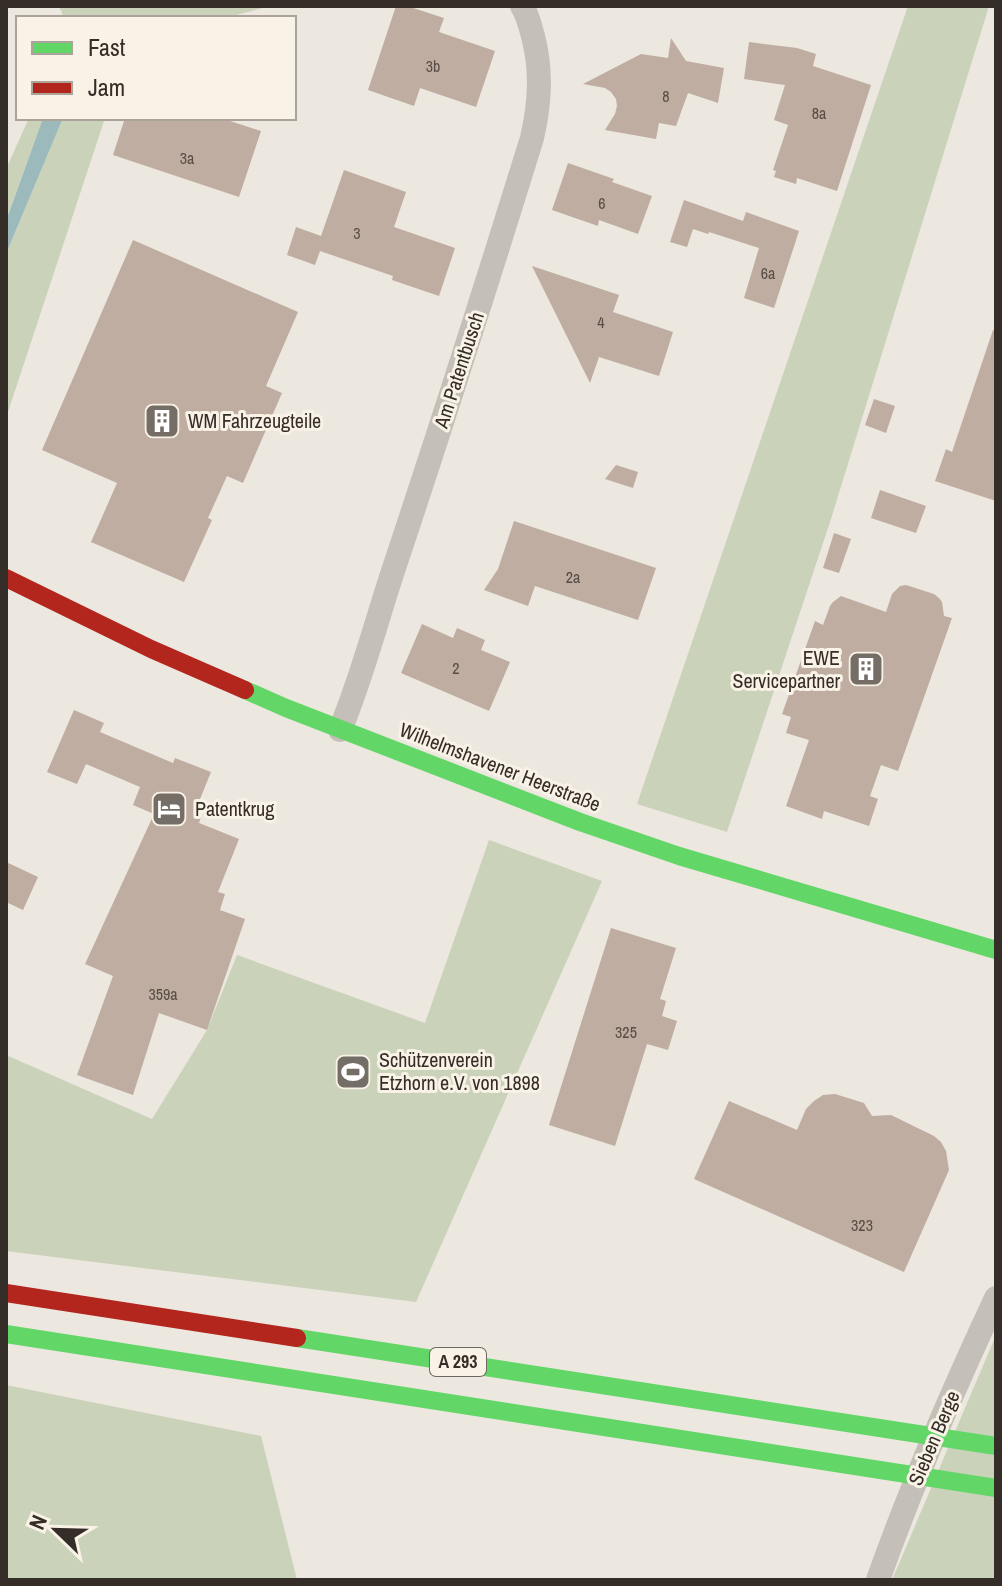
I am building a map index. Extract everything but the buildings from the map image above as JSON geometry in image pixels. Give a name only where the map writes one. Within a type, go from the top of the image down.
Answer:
[{"type":"main road","name":"Wilhelmshavener Heerstraße","points":[[6,578],[151,649],[286,708],[580,822],[679,856],[996,950]]},
{"type":"main road","name":"A 293","points":[[6,1293],[996,1446]]},
{"type":"main road","name":"A 293","points":[[6,1334],[996,1488]]},
{"type":"street","name":"Am Patentbusch","points":[[340,730],[355,695],[532,138],[539,108],[540,76],[535,46],[522,6]]},
{"type":"street","name":"Sieben Berge","points":[[878,1580],[952,1392],[996,1298]]},
{"type":"green space","points":[[59,6],[270,6],[232,16],[63,16]]},
{"type":"green space","points":[[908,6],[989,6],[831,519],[727,832],[637,804]]},
{"type":"green space","points":[[28,120],[42,120],[6,220],[6,169]]},
{"type":"green space","points":[[62,120],[104,120],[6,418],[6,254]]},
{"type":"green space","points":[[489,840],[602,881],[416,1302],[6,1251],[6,1055],[152,1119],[207,1030],[237,955],[425,1023]]},
{"type":"green space","points":[[996,1335],[996,1580],[892,1580]]},
{"type":"green space","points":[[6,1385],[261,1436],[297,1580],[6,1580]]},
{"type":"water","points":[[42,120],[62,120],[6,254],[6,221]]},
{"type":"traffic: fast","points":[[245,690],[580,822],[679,856],[996,950]]},
{"type":"traffic: fast","points":[[6,1334],[996,1488]]},
{"type":"traffic: fast","points":[[297,1338],[996,1446]]},
{"type":"traffic: jam","points":[[6,578],[151,649],[245,690]]},
{"type":"traffic: jam","points":[[6,1293],[297,1338]]},
{"type":"place","name":"WM Fahrzeugteile","points":[[162,421]]},
{"type":"place","name":"EWE Servicepartner","points":[[866,669]]},
{"type":"place","name":"Patentkrug","points":[[169,809]]},
{"type":"place","name":"Schützenverein Etzhorn e.V. von 1898","points":[[353,1072]]}]
